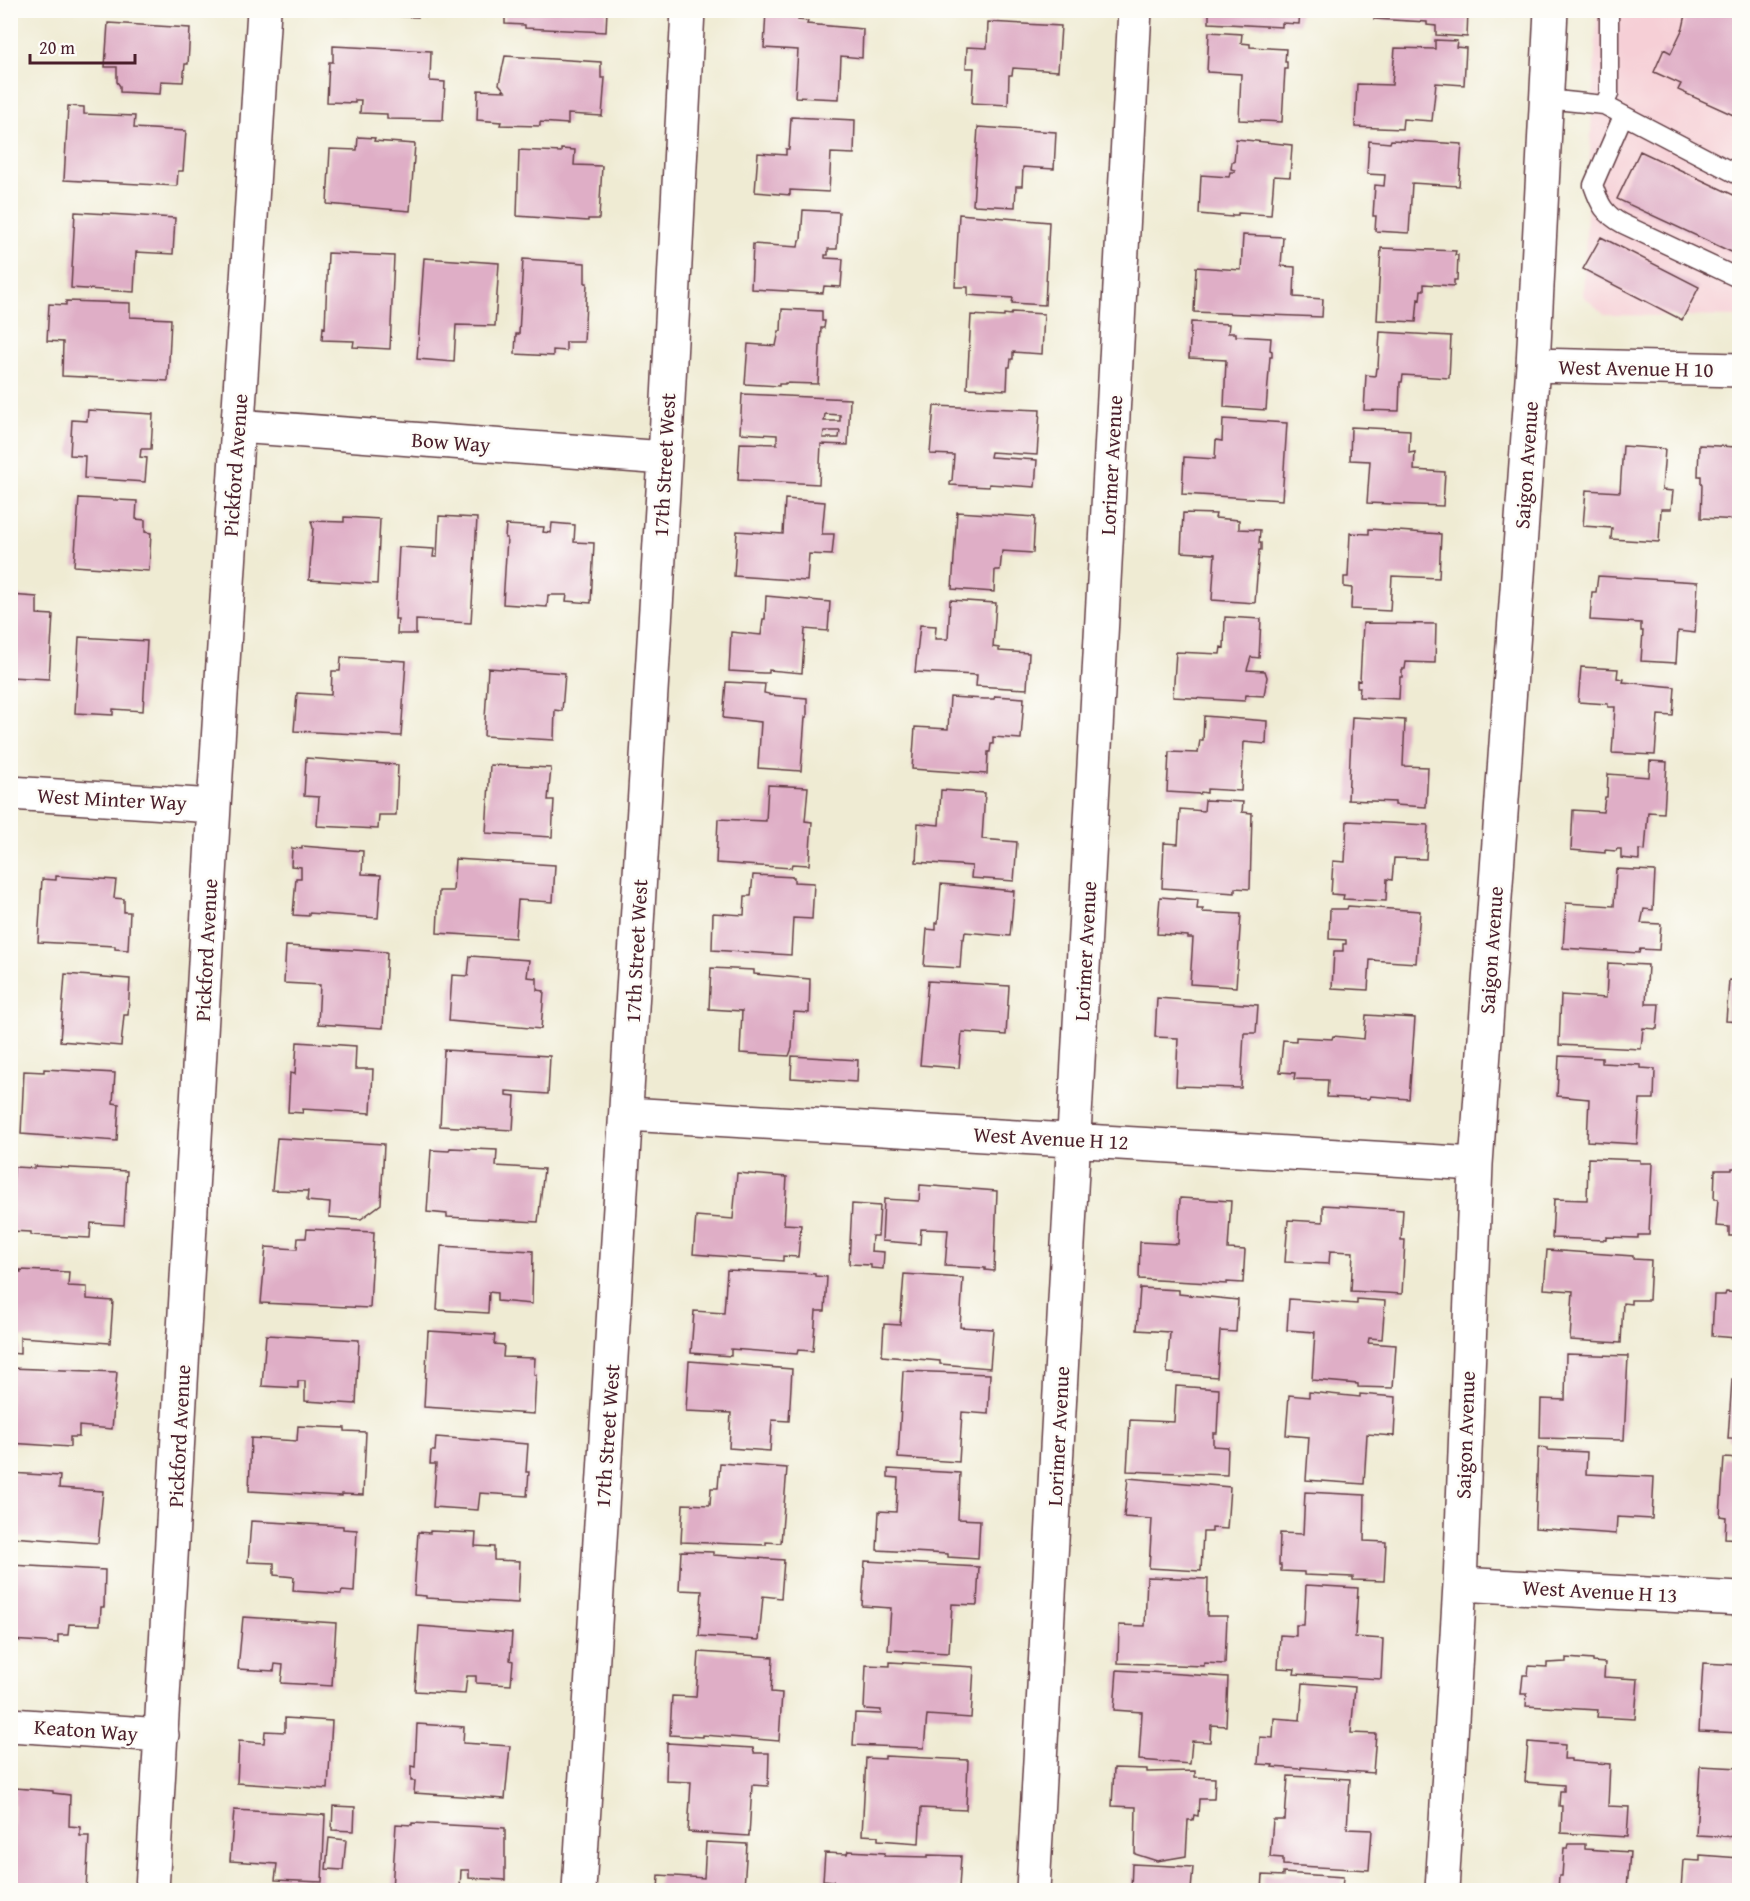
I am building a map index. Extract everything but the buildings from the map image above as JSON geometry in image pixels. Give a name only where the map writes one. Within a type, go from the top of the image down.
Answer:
[{"type":"street","name":"Pickford Avenue","points":[[152,1890],[214,806],[264,10]]},
{"type":"street","name":"17th Street West","points":[[579,1890],[627,1114],[688,10]]},
{"type":"street","name":"Lorimer Avenue","points":[[1033,1890],[1135,10]]},
{"type":"street","name":"Saigon Avenue","points":[[1443,1890],[1460,1584],[1476,1164],[1533,365],[1551,10]]},
{"type":"street","name":"West Avenue H 10","points":[[1533,365],[1740,370]]},
{"type":"street","name":"Bow Way","points":[[238,426],[665,458]]},
{"type":"street","name":"West Minter Way","points":[[10,793],[214,806]]},
{"type":"street","name":"West Avenue H 12","points":[[627,1114],[1476,1164]]},
{"type":"street","name":"West Avenue H 13","points":[[1460,1584],[1740,1599]]},
{"type":"street","name":"Keaton Way","points":[[10,1725],[162,1735]]},
{"type":"lane","points":[[1604,105],[1609,94],[1609,10]]},
{"type":"lane","points":[[1546,99],[1604,105],[1740,176]]},
{"type":"lane","points":[[1623,116],[1593,185],[1600,204],[1610,217],[1623,224],[1740,279]]},
{"type":"shaded area","points":[[1597,11],[1739,11],[1739,317],[1605,315],[1583,296]]}]
